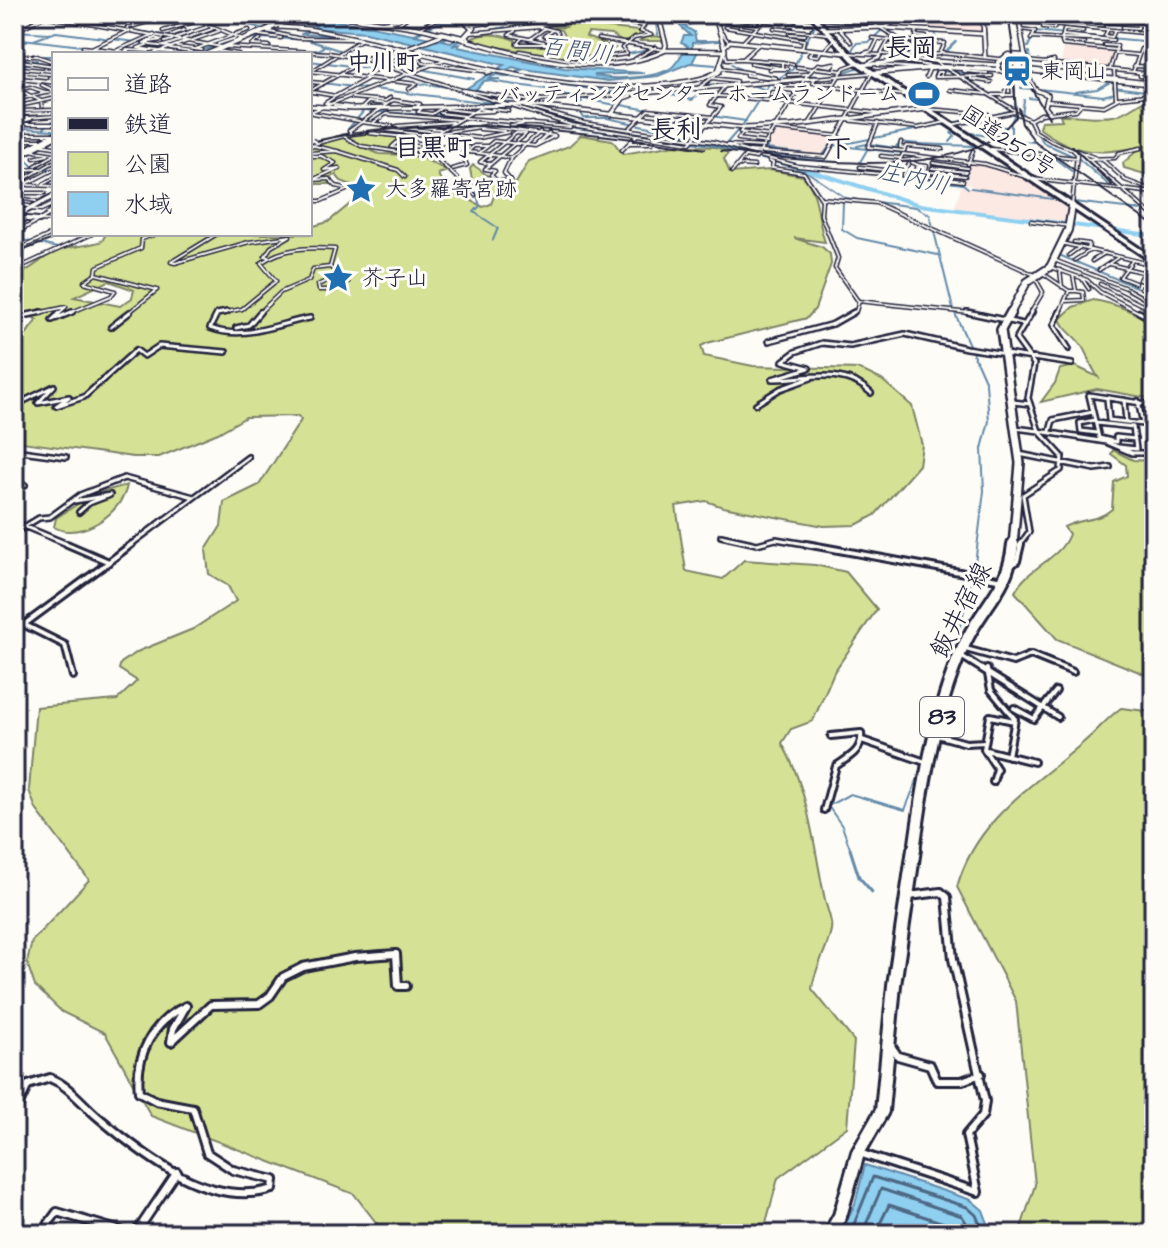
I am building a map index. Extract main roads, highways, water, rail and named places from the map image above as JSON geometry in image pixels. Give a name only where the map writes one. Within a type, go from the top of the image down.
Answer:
[{"type":"highway","name":"国道250号","points":[[817,17],[846,53],[872,73],[1107,229],[1152,263]]},
{"type":"main road","points":[[213,49],[254,34],[276,33],[308,14]]},
{"type":"main road","points":[[1019,16],[1026,63]]},
{"type":"main road","points":[[872,73],[921,69],[935,64],[944,67],[965,64],[998,67],[1006,59],[1026,63],[1036,71],[1114,79],[1154,79]]},
{"type":"main road","points":[[14,71],[52,86]]},
{"type":"main road","points":[[312,106],[417,112],[423,107],[521,105],[743,130],[927,109]]},
{"type":"main road","points":[[21,150],[52,145]]},
{"type":"main road","name":"飯井宿線","points":[[830,1234],[840,1216],[858,1153],[882,1111],[907,896],[937,735],[960,652],[1005,581],[1010,567],[1019,454],[1001,330],[1027,282],[1046,270],[1074,209]]},
{"type":"water","points":[[251,14],[318,15],[315,17],[369,26],[376,24],[371,26],[413,34],[423,31],[415,35],[439,40],[448,37],[442,40],[451,42],[473,30],[458,14],[475,29],[461,39],[488,47],[460,40],[452,46],[460,44],[458,47],[564,68],[644,73],[594,75],[621,78],[654,74],[673,66],[688,46],[681,43],[684,36],[691,36],[680,26],[680,14],[684,14],[686,22],[691,24],[684,26],[694,32],[696,41],[719,41],[692,43],[692,50],[698,51],[692,63],[716,65],[690,63],[658,76],[608,81],[524,69],[513,73],[520,69],[513,67],[487,79],[500,79],[484,81],[476,89],[510,103],[580,123],[746,150],[764,149],[769,142],[766,149],[822,156],[837,137],[776,130],[773,135],[776,129],[838,136],[824,157],[745,151],[806,169],[803,170],[711,145],[577,125],[468,93],[467,88],[504,65],[366,32],[314,28],[316,26]]},
{"type":"water","points":[[865,1165],[971,1200],[983,1210],[992,1234],[841,1234],[855,1204]]},
{"type":"waterway","points":[[14,19],[26,14]]},
{"type":"waterway","points":[[210,14],[264,29]]},
{"type":"waterway","points":[[371,14],[371,20]]},
{"type":"waterway","points":[[432,14],[441,15]]},
{"type":"waterway","points":[[654,14],[658,35]]},
{"type":"waterway","points":[[1095,14],[1154,19]]},
{"type":"waterway","points":[[685,16],[707,16]]},
{"type":"waterway","points":[[100,24],[117,18]]},
{"type":"waterway","points":[[794,24],[800,18]]},
{"type":"waterway","points":[[736,19],[759,22]]},
{"type":"waterway","points":[[153,21],[180,25]]},
{"type":"waterway","points":[[428,28],[440,22],[435,21]]},
{"type":"waterway","points":[[82,22],[168,36]]},
{"type":"waterway","points":[[441,22],[466,24]]},
{"type":"waterway","points":[[14,24],[24,25]]},
{"type":"waterway","points":[[803,48],[815,25]]},
{"type":"waterway","points":[[791,26],[786,30],[794,37]]},
{"type":"waterway","points":[[487,31],[505,27]]},
{"type":"waterway","points":[[790,28],[811,30]]},
{"type":"waterway","points":[[985,29],[986,44]]},
{"type":"waterway","points":[[851,52],[856,43],[869,42],[882,30]]},
{"type":"waterway","points":[[14,31],[50,33]]},
{"type":"waterway","points":[[302,34],[308,31]]},
{"type":"waterway","points":[[1028,47],[1035,31],[1142,41]]},
{"type":"waterway","points":[[34,40],[56,32],[143,43]]},
{"type":"waterway","points":[[935,41],[936,33]]},
{"type":"waterway","points":[[301,34],[339,36]]},
{"type":"waterway","points":[[169,36],[178,38]]},
{"type":"waterway","points":[[14,38],[82,46]]},
{"type":"waterway","points":[[180,38],[191,40]]},
{"type":"waterway","points":[[250,38],[295,39]]},
{"type":"waterway","points":[[304,39],[367,59]]},
{"type":"waterway","points":[[14,48],[27,41]]},
{"type":"waterway","points":[[193,41],[209,44]]},
{"type":"waterway","points":[[940,52],[944,42]]},
{"type":"waterway","points":[[950,54],[947,51],[956,42]]},
{"type":"waterway","points":[[204,50],[216,46]]},
{"type":"waterway","points":[[312,53],[323,47]]},
{"type":"waterway","points":[[173,48],[199,52]]},
{"type":"waterway","points":[[234,48],[271,50]]},
{"type":"waterway","points":[[278,49],[295,50]]},
{"type":"waterway","points":[[95,52],[100,50]]},
{"type":"waterway","points":[[628,54],[649,50]]},
{"type":"waterway","points":[[776,80],[793,69],[802,50]]},
{"type":"waterway","points":[[1029,52],[1030,61]]},
{"type":"waterway","points":[[39,56],[52,56]]},
{"type":"waterway","points":[[14,58],[34,61]]},
{"type":"waterway","points":[[369,58],[390,61]]},
{"type":"waterway","points":[[891,61],[905,60]]},
{"type":"waterway","points":[[15,69],[34,61]]},
{"type":"waterway","points":[[34,61],[45,63]]},
{"type":"waterway","points":[[312,61],[324,63]]},
{"type":"waterway","points":[[394,61],[417,68]]},
{"type":"waterway","points":[[760,61],[773,62]]},
{"type":"waterway","name":"百間川","points":[[586,62],[601,63]]},
{"type":"waterway","points":[[327,63],[351,66]]},
{"type":"waterway","points":[[732,64],[741,70]]},
{"type":"waterway","points":[[353,66],[375,69]]},
{"type":"waterway","points":[[832,76],[860,67]]},
{"type":"waterway","points":[[453,68],[474,71]]},
{"type":"waterway","points":[[379,69],[400,71]]},
{"type":"waterway","points":[[425,70],[474,79]]},
{"type":"waterway","points":[[932,70],[950,72]]},
{"type":"waterway","points":[[954,72],[985,75]]},
{"type":"waterway","points":[[760,74],[777,77]]},
{"type":"waterway","points":[[396,80],[410,75]]},
{"type":"waterway","points":[[498,75],[618,93]]},
{"type":"waterway","points":[[800,75],[822,76]]},
{"type":"waterway","points":[[489,81],[546,89],[573,97]]},
{"type":"waterway","points":[[1075,92],[1097,89],[1112,81]]},
{"type":"waterway","points":[[43,82],[52,84]]},
{"type":"waterway","points":[[323,83],[368,89]]},
{"type":"waterway","points":[[416,83],[448,87],[495,103]]},
{"type":"waterway","points":[[703,84],[721,85]]},
{"type":"waterway","points":[[765,90],[769,84]]},
{"type":"waterway","points":[[752,85],[765,90]]},
{"type":"waterway","points":[[1015,87],[1015,96]]},
{"type":"waterway","points":[[1039,89],[1103,96],[1115,93],[1113,87],[1154,92]]},
{"type":"waterway","points":[[660,92],[692,100],[699,94],[699,88]]},
{"type":"waterway","points":[[1021,88],[1033,89]]},
{"type":"waterway","points":[[373,89],[499,104]]},
{"type":"waterway","points":[[330,106],[368,90]]},
{"type":"waterway","points":[[745,121],[765,90]]},
{"type":"waterway","points":[[632,93],[654,91]]},
{"type":"waterway","points":[[577,98],[582,102],[578,105],[580,109]]},
{"type":"waterway","points":[[579,98],[616,105]]},
{"type":"waterway","points":[[1029,98],[1036,99]]},
{"type":"waterway","points":[[994,115],[1016,109],[1015,100]]},
{"type":"waterway","points":[[1024,100],[1022,115],[1028,118]]},
{"type":"waterway","points":[[621,105],[649,110]]},
{"type":"waterway","name":"庄内川","points":[[506,106],[557,121]]},
{"type":"waterway","points":[[357,110],[373,112]]},
{"type":"waterway","points":[[348,129],[363,112]]},
{"type":"waterway","points":[[378,112],[463,117]]},
{"type":"waterway","points":[[580,112],[584,118],[607,118],[715,141]]},
{"type":"waterway","points":[[1010,124],[1015,114]]},
{"type":"waterway","points":[[330,115],[343,118]]},
{"type":"waterway","points":[[952,123],[991,115]]},
{"type":"waterway","points":[[711,116],[745,121]]},
{"type":"waterway","points":[[24,123],[35,118]]},
{"type":"waterway","points":[[742,126],[745,121]]},
{"type":"waterway","points":[[44,128],[52,122]]},
{"type":"waterway","points":[[1029,122],[1044,143],[1075,157]]},
{"type":"waterway","points":[[964,123],[1006,127]]},
{"type":"waterway","points":[[834,146],[945,124]]},
{"type":"waterway","points":[[1011,125],[1011,140],[1034,142]]},
{"type":"waterway","points":[[569,127],[622,134]]},
{"type":"waterway","points":[[23,128],[52,130]]},
{"type":"waterway","points":[[726,144],[739,129]]},
{"type":"waterway","points":[[966,132],[992,137]]},
{"type":"waterway","points":[[950,142],[955,136],[951,133],[959,133]]},
{"type":"waterway","points":[[995,138],[1008,139]]},
{"type":"waterway","points":[[1008,150],[1010,140]]},
{"type":"waterway","points":[[869,144],[895,148],[900,142],[973,146]]},
{"type":"waterway","points":[[857,146],[867,144]]},
{"type":"waterway","points":[[841,146],[902,153]]},
{"type":"waterway","points":[[975,146],[979,147]]},
{"type":"waterway","points":[[761,155],[825,161],[832,147]]},
{"type":"waterway","points":[[860,162],[867,150]]},
{"type":"waterway","points":[[1050,155],[1074,173]]},
{"type":"waterway","points":[[811,157],[825,158]]},
{"type":"waterway","points":[[25,158],[34,168]]},
{"type":"waterway","points":[[1078,158],[1111,187]]},
{"type":"waterway","points":[[927,179],[934,159]]},
{"type":"waterway","points":[[993,165],[1021,174]]},
{"type":"waterway","name":"庄内川","points":[[798,167],[920,205],[1150,235],[1151,256]]},
{"type":"waterway","points":[[815,167],[857,171]]},
{"type":"waterway","points":[[448,168],[456,177]]},
{"type":"waterway","points":[[43,169],[52,169]]},
{"type":"waterway","points":[[803,169],[846,198],[858,200]]},
{"type":"waterway","points":[[1075,182],[1076,174]]},
{"type":"waterway","points":[[891,175],[963,184],[968,188]]},
{"type":"waterway","points":[[1107,177],[1118,187]]},
{"type":"waterway","points":[[1034,178],[1073,183]]},
{"type":"waterway","points":[[464,184],[476,192],[480,206],[474,212],[498,228],[493,240]]},
{"type":"waterway","points":[[971,188],[1060,200]]},
{"type":"waterway","points":[[1149,194],[1149,211]]},
{"type":"waterway","points":[[843,202],[842,229],[857,238],[938,255]]},
{"type":"waterway","points":[[876,202],[916,207],[930,215],[953,309],[986,383],[989,421],[982,449],[984,491],[974,572]]},
{"type":"waterway","points":[[1074,202],[1149,211]]},
{"type":"waterway","points":[[1149,211],[1150,235]]},
{"type":"waterway","points":[[14,238],[39,244]]},
{"type":"waterway","points":[[41,244],[57,248]]},
{"type":"waterway","points":[[1059,255],[1148,292],[1154,290]]},
{"type":"waterway","points":[[14,271],[24,267]]},
{"type":"waterway","points":[[14,496],[25,487]]},
{"type":"waterway","points":[[14,519],[24,525]]},
{"type":"waterway","points":[[79,547],[110,559]]},
{"type":"waterway","points":[[951,649],[973,575]]},
{"type":"waterway","points":[[15,629],[55,600]]},
{"type":"waterway","points":[[944,684],[951,652]]},
{"type":"waterway","points":[[851,851],[842,826],[828,806],[850,794],[905,810],[922,767]]},
{"type":"waterway","points":[[850,849],[859,877],[872,892]]},
{"type":"railway","points":[[1008,14],[1012,42]]},
{"type":"railway","points":[[721,151],[860,163],[934,158],[967,150],[994,138],[1016,117],[1012,42]]},
{"type":"railway","points":[[1012,42],[1013,48]]},
{"type":"railway","points":[[1022,61],[1032,90],[1049,118]]},
{"type":"railway","points":[[1019,108],[1022,124],[1036,143],[1154,226]]},
{"type":"railway","points":[[312,142],[360,133],[459,126],[556,131],[705,149]]},
{"type":"railway","points":[[1072,146],[1112,185]]},
{"type":"railway","points":[[14,254],[61,236]]},
{"type":"place","name":"東岡山","points":[[1017,71]]},
{"type":"place","name":"バッティングセンター ホームランドーム","points":[[924,94]]},
{"type":"place","name":"大多羅寄宮跡","points":[[361,189]]},
{"type":"place","name":"芥子山","points":[[338,278]]},
{"type":"district","name":"長岡","points":[[911,48]]},
{"type":"district","name":"中川町","points":[[383,63]]},
{"type":"district","name":"長利","points":[[676,130]]},
{"type":"district","name":"目黒町","points":[[433,148]]},
{"type":"district","name":"下","points":[[839,149]]}]
